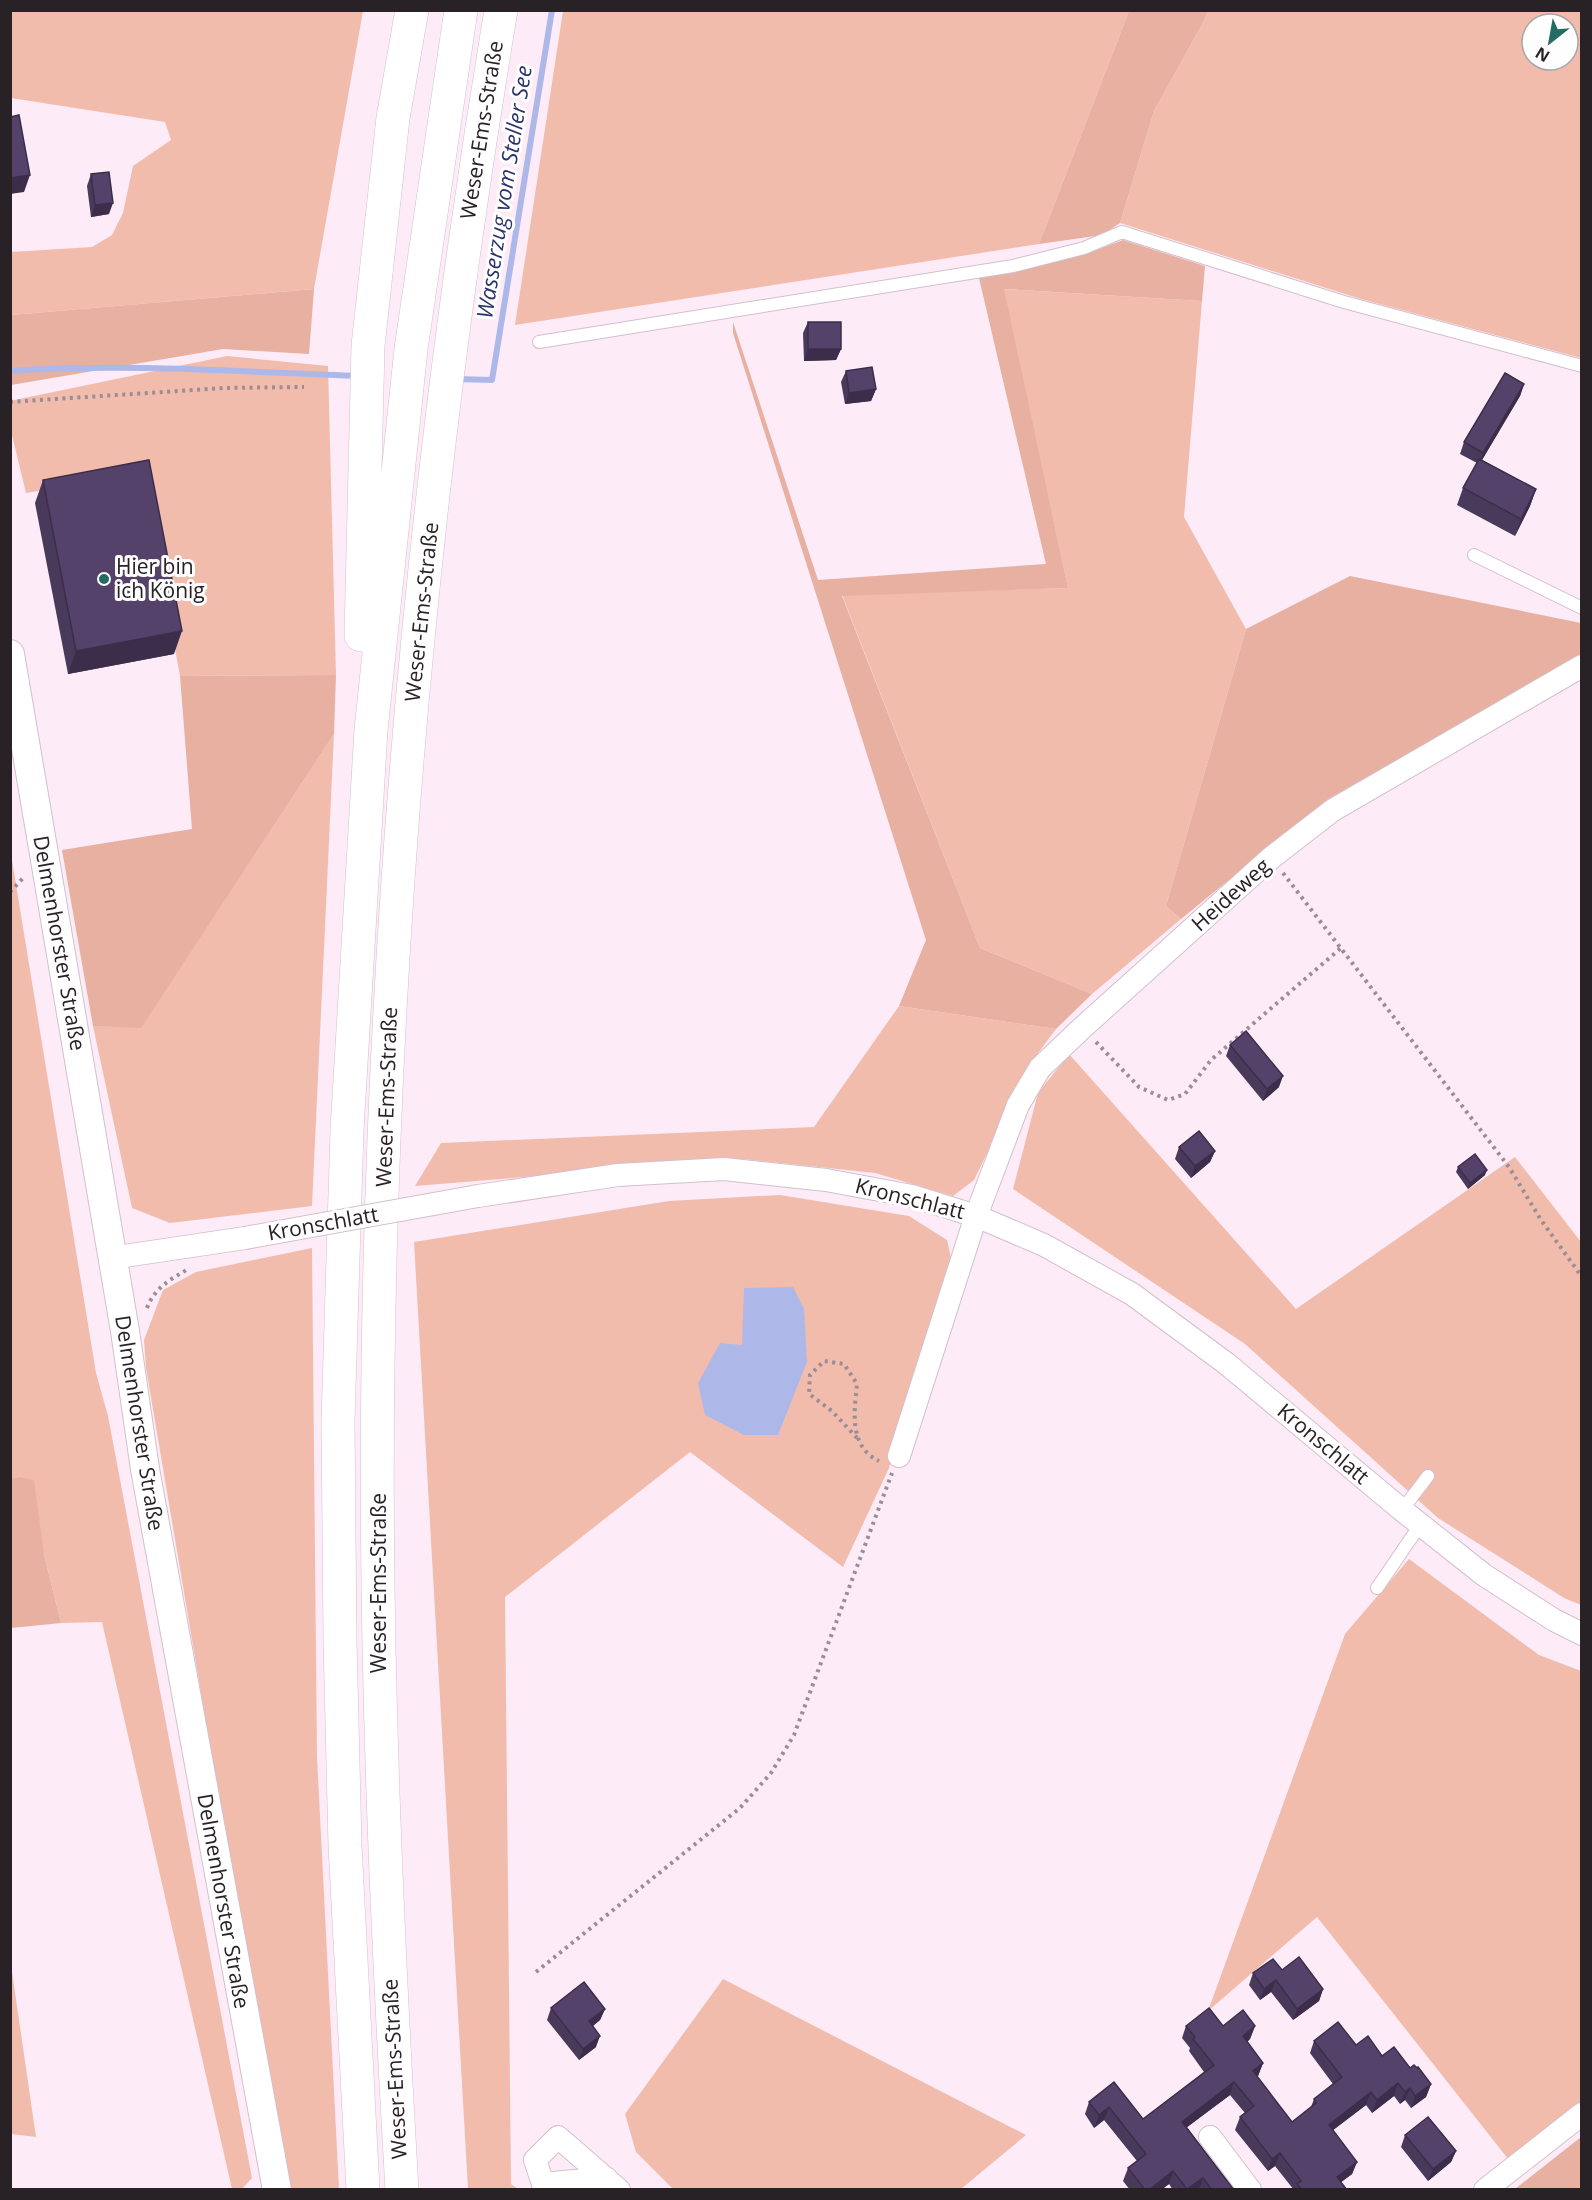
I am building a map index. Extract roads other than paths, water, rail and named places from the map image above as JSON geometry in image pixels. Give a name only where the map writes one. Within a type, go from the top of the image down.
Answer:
[{"type":"highway","points":[[371,730],[358,704],[364,556],[368,346],[393,118],[412,10]]},
{"type":"highway","name":"Weser-Ems-Straße","points":[[363,2190],[345,1845],[340,1640],[338,1421],[347,1130],[371,730],[411,349],[461,10]]},
{"type":"highway","name":"Weser-Ems-Straße","points":[[402,2190],[384,1843],[379,1638],[378,1366],[388,1067],[412,709],[445,399],[482,124],[501,10]]},
{"type":"street","name":"Delmenhorster Straße","points":[[10,654],[125,1331],[145,1469],[277,2190]]},
{"type":"street","name":"Heideweg","points":[[899,1456],[976,1216],[1018,1105],[1040,1068],[1271,858],[1333,810],[1581,666]]},
{"type":"street","name":"Kronschlatt","points":[[111,1258],[245,1238],[478,1196],[618,1175],[724,1170],[826,1180],[912,1196],[976,1216],[1044,1245],[1132,1294],[1227,1364],[1420,1525],[1484,1575],[1554,1620],[1581,1634]]},
{"type":"street","points":[[1485,2190],[1581,2114]]},
{"type":"street","points":[[1210,2137],[1250,2190]]},
{"type":"lane","points":[[539,342],[1013,266],[1084,248],[1122,232],[1344,302],[1581,366]]},
{"type":"lane","points":[[1474,555],[1581,608]]},
{"type":"lane","points":[[1402,1510],[1428,1476]]},
{"type":"lane","points":[[1377,1588],[1420,1525]]},
{"type":"water","points":[[793,1287],[804,1309],[807,1362],[778,1435],[744,1435],[705,1415],[698,1383],[720,1343],[742,1345],[744,1288]]},
{"type":"waterway","name":"Wasserzug vom Steller See","points":[[456,379],[492,380],[552,10]]},
{"type":"waterway","points":[[10,371],[141,368],[359,376]]},
{"type":"place","name":"Hier bin ich König","points":[[104,579]]}]
